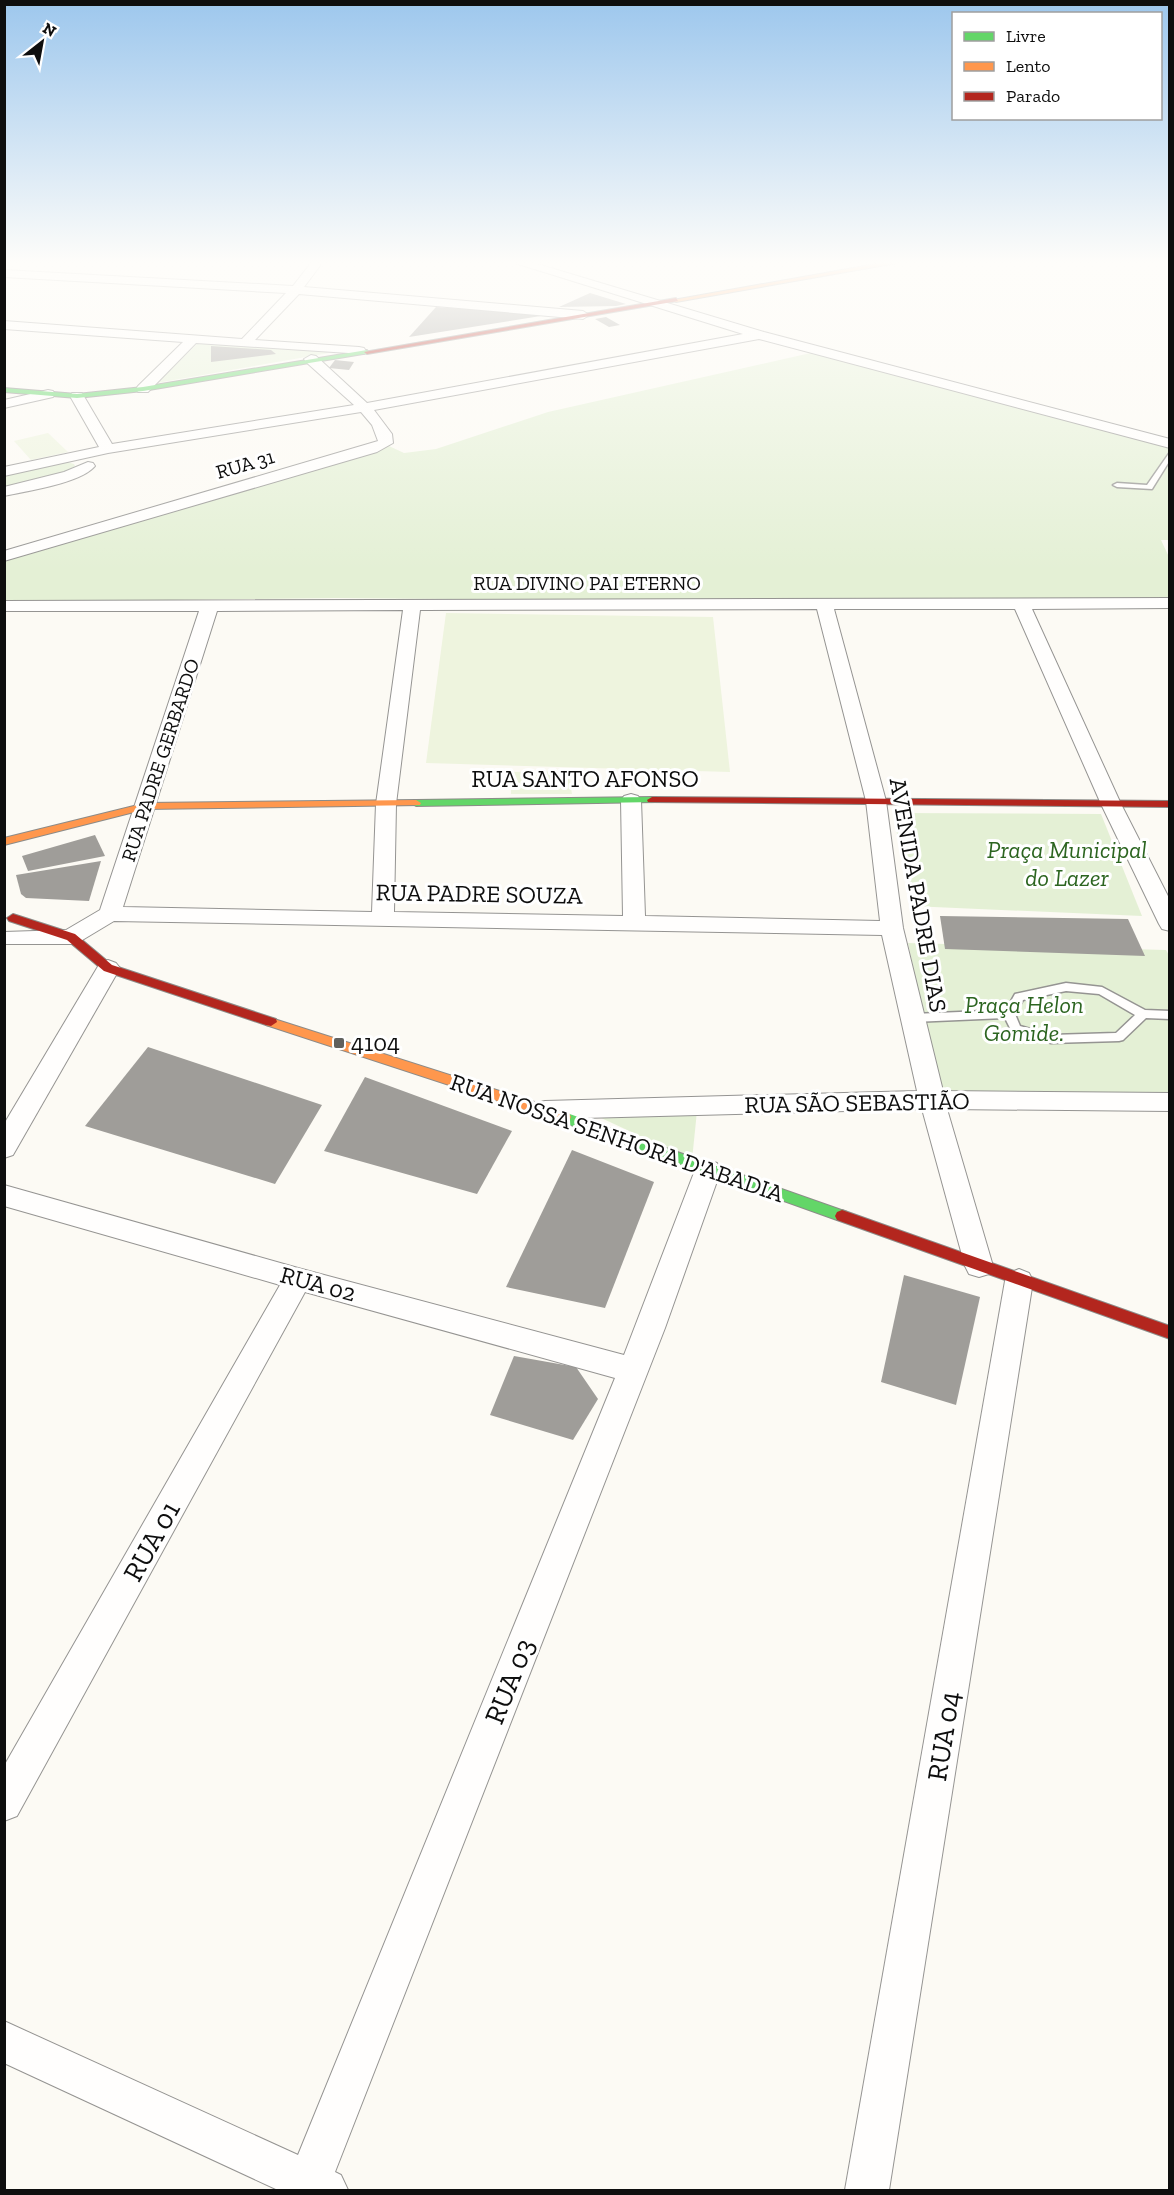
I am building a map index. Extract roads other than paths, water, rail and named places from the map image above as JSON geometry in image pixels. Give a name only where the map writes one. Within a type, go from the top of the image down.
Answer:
[{"type":"street","points":[[143,388],[166,365]]},
{"type":"street","points":[[4,390],[77,396],[143,388],[274,365]]},
{"type":"street","name":"RUA 31","points":[[4,556],[386,443],[387,439],[366,407],[318,365]]},
{"type":"street","points":[[4,472],[108,449],[366,407],[593,365]]},
{"type":"street","points":[[874,365],[1170,444]]},
{"type":"street","points":[[4,404],[48,394]]},
{"type":"street","points":[[77,396],[108,449]]},
{"type":"street","points":[[4,492],[69,475],[96,463],[108,449]]},
{"type":"street","points":[[1021,603],[1111,804],[1170,924]]},
{"type":"street","name":"RUA DIVINO PAI ETERNO","points":[[4,606],[1170,603]]},
{"type":"street","points":[[383,920],[386,804],[412,604]]},
{"type":"street","name":"AVENIDA PADRE DIAS","points":[[824,604],[876,801],[892,928],[932,1100],[979,1266]]},
{"type":"street","name":"RUA PADRE GERBARDO","points":[[110,915],[210,605]]},
{"type":"street","points":[[631,800],[634,922]]},
{"type":"street","name":"RUA SANTO AFONSO","points":[[4,842],[146,806],[631,800],[1170,804]]},
{"type":"street","points":[[7,927],[71,937],[110,915]]},
{"type":"street","name":"RUA PADRE SOUZA","points":[[110,915],[892,928]]},
{"type":"street","name":"RUA NOSSA SENHORA D'ABADIA","points":[[71,937],[108,968],[544,1110],[1019,1281],[1168,1331]]},
{"type":"street","points":[[4,1148],[108,968]]},
{"type":"street","name":"RUA SÃO SEBASTIÃO","points":[[544,1110],[932,1100],[1170,1102]]},
{"type":"street","name":"RUA 03","points":[[314,2188],[633,1370],[708,1170]]},
{"type":"street","name":"RUA 02","points":[[4,1195],[298,1279],[633,1370]]},
{"type":"street","name":"RUA 01","points":[[4,1803],[298,1279]]},
{"type":"street","name":"RUA 04","points":[[867,2190],[1019,1281]]},
{"type":"street","points":[[4,2041],[314,2188]]},
{"type":"lane","points":[[1118,485],[1149,487],[1170,454]]},
{"type":"lane","points":[[1009,1014],[1019,997],[1066,987],[1102,991],[1143,1014],[1170,1015]]},
{"type":"lane","points":[[913,1018],[1009,1014]]},
{"type":"lane","points":[[1009,1014],[1016,1029],[1051,1039],[1119,1036],[1143,1014]]},
{"type":"place","name":"4104","points":[[339,1043]]},
{"type":"park label","name":"Praça Municipal do Lazer","points":[[1067,864]]},
{"type":"park label","name":"Praça Helon Gomide.","points":[[1024,1019]]}]
